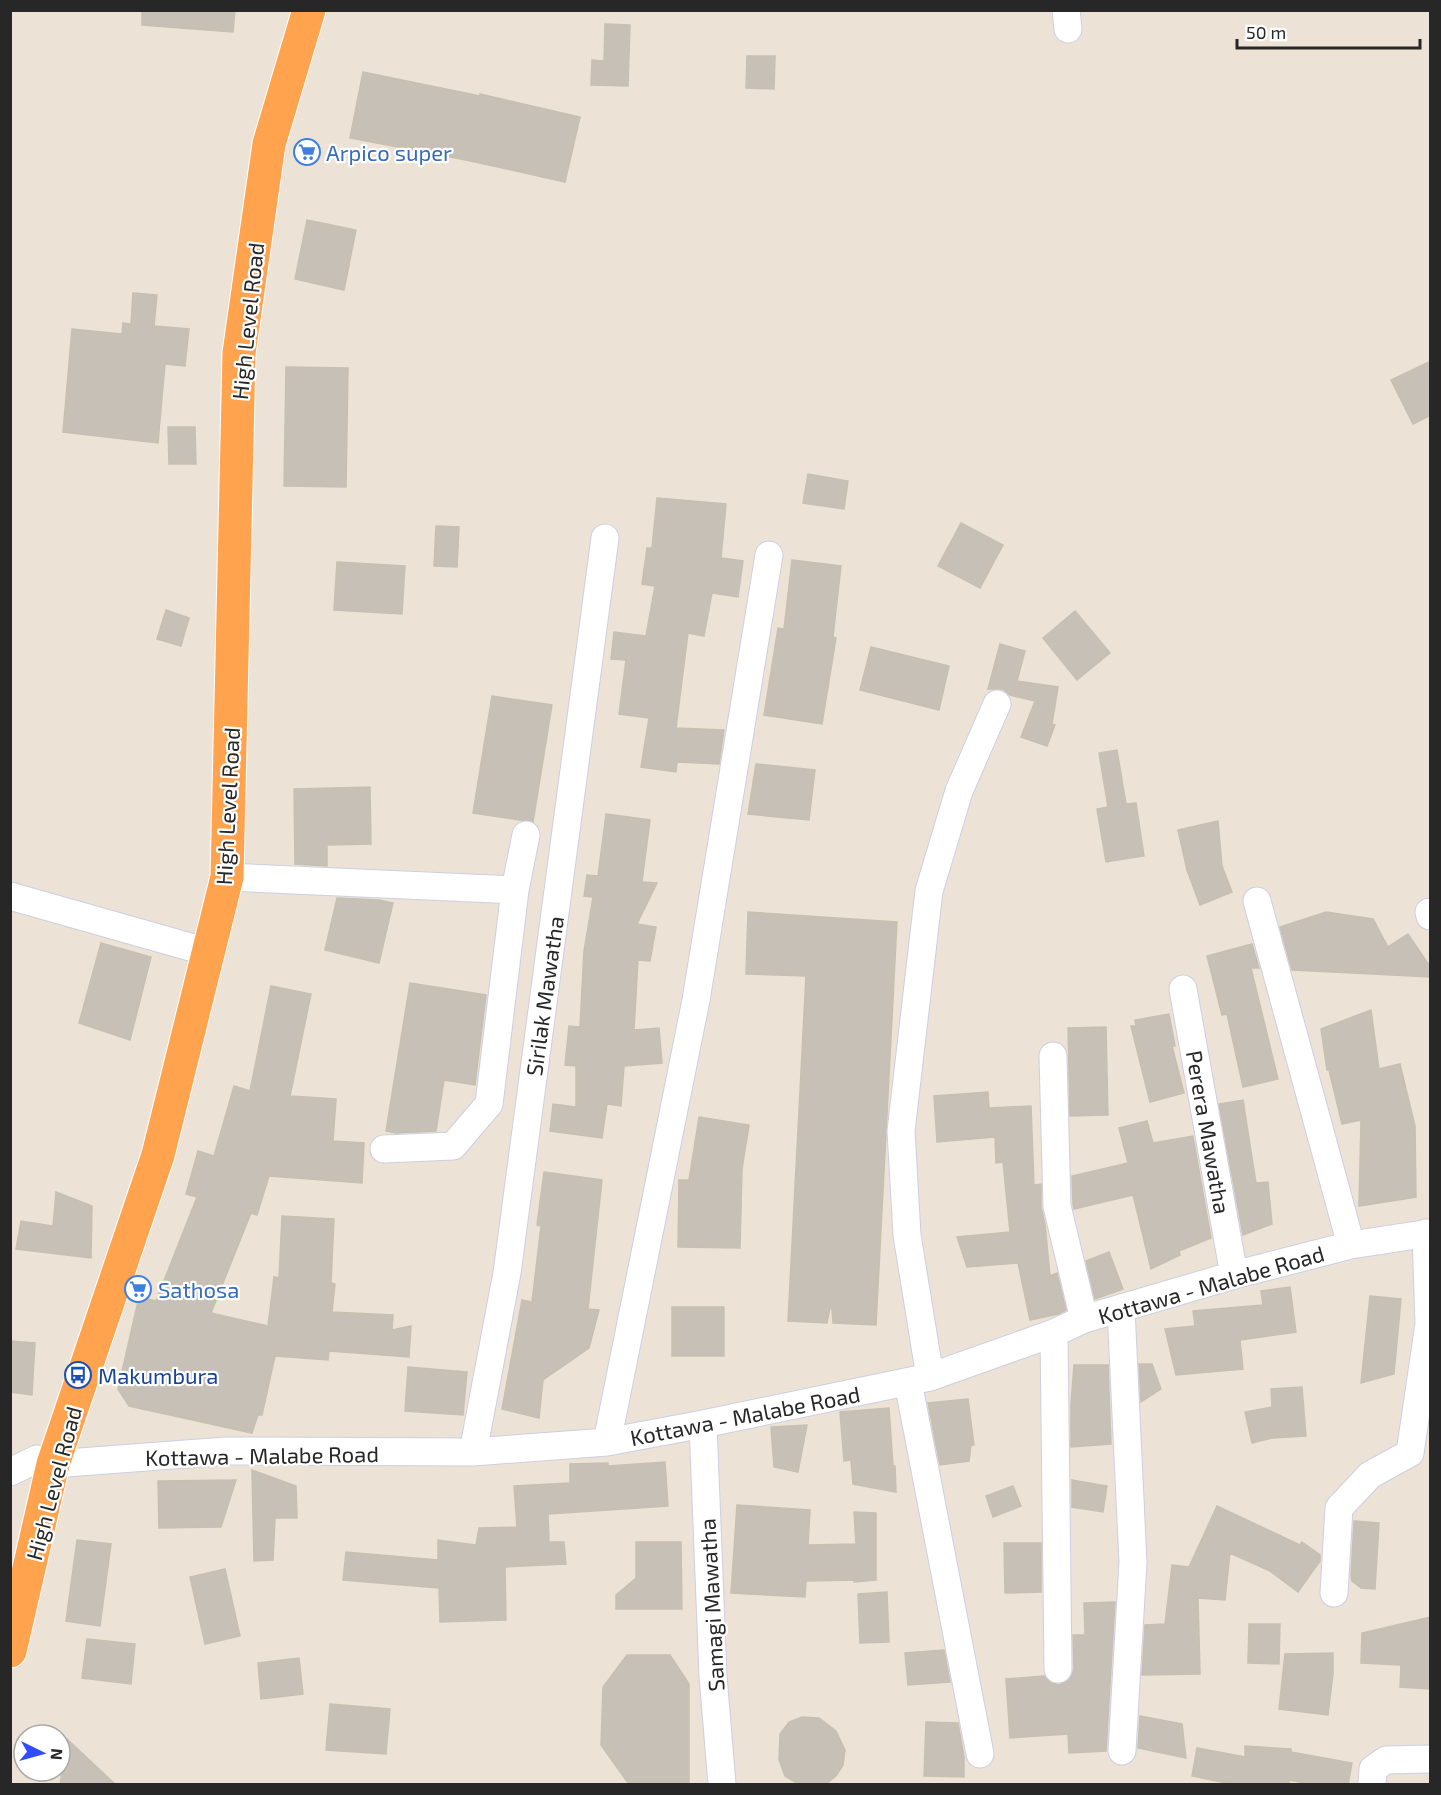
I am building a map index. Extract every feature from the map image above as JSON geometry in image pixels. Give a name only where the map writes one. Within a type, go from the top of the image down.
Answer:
[{"type":"highway","name":"High Level Road","points":[[10,1577],[34,1465],[143,1150],[197,949],[215,853],[229,352],[254,140],[289,10]]},
{"type":"highway","name":"High Level Road","points":[[10,1651],[34,1465],[158,1155],[227,877],[229,352],[269,144],[309,10]]},
{"type":"street","name":"Sirilak Mawatha","points":[[473,1452],[507,1273],[605,538]]},
{"type":"street","points":[[608,1442],[696,1000],[769,555]]},
{"type":"street","points":[[980,1754],[919,1379],[906,1236],[901,1131],[929,891],[959,792],[997,704]]},
{"type":"street","points":[[384,1149],[453,1146],[489,1104],[515,890],[526,835]]},
{"type":"street","points":[[227,877],[515,890]]},
{"type":"street","points":[[10,896],[197,949]]},
{"type":"street","points":[[1257,901],[1351,1245]]},
{"type":"street","name":"Perera Mawatha","points":[[1184,989],[1234,1275]]},
{"type":"street","points":[[1053,1056],[1057,1206],[1084,1319]]},
{"type":"street","points":[[1334,1593],[1339,1508],[1370,1475],[1420,1459],[1429,1324],[1429,1233]]},
{"type":"street","name":"Kottawa - Malabe Road","points":[[34,1465],[226,1451],[473,1452],[608,1442],[919,1379],[1054,1334],[1084,1319],[1234,1275],[1351,1245],[1429,1233]]},
{"type":"street","points":[[1121,1308],[1133,1562],[1122,1751]]},
{"type":"street","points":[[1054,1334],[1058,1669]]},
{"type":"street","name":"Samagi Mawatha","points":[[704,1424],[714,1676],[722,1785]]},
{"type":"street","points":[[1372,1785],[1373,1769],[1386,1760],[1431,1759]]},
{"type":"building","points":[[142,10],[235,10],[233,32],[142,25]]},
{"type":"building","points":[[605,24],[630,25],[628,86],[591,85],[592,60],[604,61]]},
{"type":"building","points":[[747,56],[775,56],[774,89],[746,88]]},
{"type":"building","points":[[363,72],[480,96],[480,94],[580,117],[565,182],[350,138]]},
{"type":"building","points":[[307,220],[356,230],[344,290],[295,279]]},
{"type":"building","points":[[133,293],[157,295],[154,326],[189,329],[185,366],[165,364],[158,443],[63,432],[72,329],[122,334],[123,323],[131,324]]},
{"type":"building","points":[[1431,361],[1431,415],[1413,424],[1391,380]]},
{"type":"building","points":[[286,367],[348,368],[346,487],[284,486]]},
{"type":"building","points":[[168,427],[195,427],[196,464],[169,464]]},
{"type":"building","points":[[808,474],[848,481],[844,509],[803,503]]},
{"type":"building","points":[[657,498],[726,504],[721,558],[743,561],[738,597],[712,593],[704,636],[688,633],[676,728],[724,730],[719,764],[677,762],[676,772],[641,767],[649,718],[619,714],[626,660],[611,659],[614,632],[646,636],[655,586],[642,584],[647,548],[652,548]]},
{"type":"building","points":[[961,523],[1003,545],[980,588],[938,566]]},
{"type":"building","points":[[436,526],[459,527],[457,567],[434,566]]},
{"type":"building","points":[[792,560],[841,566],[833,637],[836,638],[822,724],[764,715],[778,628],[784,629]]},
{"type":"building","points":[[337,562],[405,566],[402,614],[334,610]]},
{"type":"building","points":[[166,610],[189,618],[181,646],[157,639]]},
{"type":"building","points":[[1075,611],[1110,653],[1077,680],[1043,638]]},
{"type":"building","points":[[1000,644],[1025,651],[1017,681],[1058,687],[1052,724],[1055,725],[1047,746],[1021,737],[1035,701],[1010,695],[1003,689],[988,689]]},
{"type":"building","points":[[871,647],[949,666],[939,710],[860,690]]},
{"type":"building","points":[[492,696],[552,705],[533,822],[473,813]]},
{"type":"building","points":[[1117,750],[1126,804],[1136,803],[1144,856],[1106,862],[1097,809],[1108,807],[1099,753]]},
{"type":"building","points":[[756,764],[815,770],[809,820],[748,814]]},
{"type":"building","points":[[370,787],[371,844],[327,845],[327,866],[295,864],[294,789]]},
{"type":"building","points":[[606,814],[650,820],[642,882],[657,883],[637,924],[656,927],[650,961],[638,960],[634,1030],[659,1028],[662,1063],[624,1066],[621,1106],[607,1104],[602,1138],[550,1131],[553,1104],[576,1107],[576,1066],[565,1065],[569,1026],[580,1027],[584,951],[593,897],[584,896],[587,875],[598,876]]},
{"type":"building","points":[[1218,821],[1222,866],[1232,892],[1200,905],[1187,870],[1178,830]]},
{"type":"building","points":[[337,898],[393,903],[379,963],[325,950]]},
{"type":"building","points":[[748,912],[897,922],[876,1325],[833,1323],[830,1308],[827,1323],[788,1321],[806,976],[746,974]]},
{"type":"building","points":[[1326,912],[1373,919],[1388,947],[1408,934],[1431,968],[1431,977],[1292,970],[1280,927]]},
{"type":"building","points":[[101,943],[151,957],[130,1040],[79,1023]]},
{"type":"building","points":[[1252,944],[1259,968],[1251,968],[1278,1079],[1243,1087],[1227,1014],[1222,1015],[1207,956]]},
{"type":"building","points":[[410,983],[486,995],[475,1085],[444,1080],[436,1131],[396,1133],[386,1131]]},
{"type":"building","points":[[271,986],[311,994],[290,1096],[336,1099],[333,1141],[364,1143],[362,1183],[269,1176],[257,1215],[251,1213],[211,1313],[268,1326],[274,1277],[279,1278],[282,1216],[334,1219],[331,1283],[335,1284],[332,1312],[393,1315],[392,1330],[411,1326],[409,1357],[329,1351],[328,1360],[275,1356],[262,1415],[258,1415],[252,1433],[129,1406],[118,1389],[139,1297],[156,1301],[197,1197],[186,1194],[198,1151],[214,1156],[234,1086],[250,1091]]},
{"type":"building","points":[[1371,1010],[1379,1069],[1400,1064],[1415,1126],[1416,1197],[1359,1206],[1361,1120],[1342,1124],[1329,1070],[1327,1070],[1321,1029]]},
{"type":"building","points":[[1169,1014],[1175,1046],[1172,1046],[1184,1093],[1150,1102],[1131,1026],[1136,1026],[1135,1020]]},
{"type":"building","points":[[1106,1027],[1108,1115],[1070,1116],[1068,1028]]},
{"type":"building","points":[[988,1092],[989,1108],[1031,1106],[1034,1185],[1041,1184],[1041,1207],[1050,1276],[1057,1273],[1066,1310],[1058,1314],[1030,1320],[1018,1263],[967,1267],[957,1237],[1010,1232],[1003,1162],[996,1163],[995,1137],[937,1142],[934,1096]]},
{"type":"building","points":[[1243,1100],[1256,1183],[1268,1182],[1272,1224],[1243,1235],[1219,1104]]},
{"type":"building","points":[[699,1117],[749,1125],[742,1169],[740,1248],[678,1247],[679,1180],[689,1180]]},
{"type":"building","points":[[1147,1121],[1153,1143],[1193,1136],[1211,1238],[1179,1251],[1180,1255],[1151,1269],[1133,1195],[1074,1209],[1072,1176],[1128,1163],[1119,1128]]},
{"type":"building","points":[[544,1172],[602,1180],[588,1309],[599,1310],[589,1348],[543,1380],[539,1418],[502,1409],[522,1300],[532,1302],[541,1226],[537,1225]]},
{"type":"building","points":[[56,1192],[92,1206],[91,1258],[16,1249],[21,1221],[53,1226]]},
{"type":"building","points":[[1109,1252],[1123,1289],[1095,1299],[1086,1261]]},
{"type":"building","points":[[1290,1287],[1296,1332],[1240,1340],[1243,1369],[1176,1375],[1165,1329],[1195,1326],[1193,1311],[1263,1305],[1261,1291]]},
{"type":"building","points":[[1370,1296],[1401,1299],[1394,1374],[1361,1383]]},
{"type":"building","points":[[672,1307],[724,1307],[724,1356],[672,1356]]},
{"type":"building","points":[[10,1341],[35,1343],[32,1395],[10,1392]]},
{"type":"building","points":[[1139,1364],[1152,1364],[1161,1389],[1141,1402]]},
{"type":"building","points":[[1074,1365],[1108,1365],[1111,1444],[1071,1447]]},
{"type":"building","points":[[408,1367],[467,1372],[463,1415],[405,1411]]},
{"type":"building","points":[[1302,1387],[1306,1436],[1272,1438],[1252,1443],[1245,1412],[1272,1407],[1271,1389]]},
{"type":"building","points":[[968,1399],[974,1445],[971,1445],[969,1461],[940,1465],[928,1403]]},
{"type":"building","points":[[889,1408],[896,1492],[853,1484],[851,1460],[844,1461],[840,1412]]},
{"type":"building","points":[[807,1425],[798,1472],[774,1467],[771,1427]]},
{"type":"building","points":[[665,1462],[668,1506],[548,1514],[549,1542],[564,1542],[566,1564],[505,1567],[506,1620],[440,1622],[439,1588],[343,1580],[346,1552],[438,1560],[438,1540],[476,1545],[479,1528],[517,1527],[514,1486],[570,1483],[570,1464],[608,1463],[608,1466]]},
{"type":"building","points":[[252,1470],[296,1486],[297,1518],[275,1518],[273,1560],[254,1561]]},
{"type":"building","points":[[236,1480],[221,1527],[159,1528],[158,1481]]},
{"type":"building","points":[[1072,1480],[1107,1486],[1103,1512],[1072,1507]]},
{"type":"building","points":[[1013,1486],[1021,1506],[993,1517],[986,1496]]},
{"type":"building","points":[[737,1505],[810,1510],[808,1545],[856,1544],[854,1512],[876,1513],[876,1580],[806,1581],[805,1597],[731,1593]]},
{"type":"building","points":[[1217,1506],[1300,1545],[1302,1542],[1320,1555],[1320,1561],[1298,1592],[1270,1571],[1230,1553],[1225,1600],[1198,1598],[1200,1674],[1142,1675],[1145,1625],[1165,1624],[1172,1565],[1189,1567]]},
{"type":"building","points":[[1354,1521],[1379,1523],[1375,1589],[1361,1588],[1352,1581]]},
{"type":"building","points":[[77,1540],[111,1544],[100,1626],[66,1621]]},
{"type":"building","points":[[636,1542],[681,1542],[682,1609],[616,1609],[616,1595],[636,1578]]},
{"type":"building","points":[[1004,1543],[1041,1543],[1041,1592],[1005,1593]]},
{"type":"building","points":[[225,1569],[240,1636],[205,1644],[190,1577]]},
{"type":"building","points":[[887,1592],[889,1642],[860,1643],[858,1594]]},
{"type":"building","points":[[1115,1602],[1106,1751],[1069,1753],[1068,1734],[1010,1738],[1006,1679],[1044,1676],[1051,1683],[1059,1685],[1066,1682],[1074,1669],[1073,1635],[1085,1635],[1084,1603]]},
{"type":"building","points":[[1431,1617],[1431,1689],[1400,1687],[1401,1665],[1361,1663],[1362,1633]]},
{"type":"building","points":[[1249,1624],[1280,1624],[1279,1664],[1248,1663]]},
{"type":"building","points":[[87,1639],[135,1644],[131,1684],[82,1678]]},
{"type":"building","points":[[944,1650],[950,1682],[908,1685],[905,1653]]},
{"type":"building","points":[[1333,1653],[1328,1715],[1279,1709],[1285,1654]]},
{"type":"building","points":[[627,1655],[670,1655],[689,1684],[689,1783],[628,1783],[601,1745],[603,1687]]},
{"type":"building","points":[[299,1658],[303,1694],[261,1699],[258,1663]]},
{"type":"building","points":[[330,1704],[390,1709],[386,1754],[326,1750]]},
{"type":"building","points":[[1140,1716],[1182,1724],[1186,1758],[1138,1748]]},
{"type":"building","points":[[802,1717],[819,1718],[836,1731],[845,1750],[843,1765],[836,1776],[826,1784],[803,1785],[795,1782],[785,1776],[779,1760],[780,1734],[789,1722]]},
{"type":"building","points":[[926,1722],[958,1723],[964,1757],[964,1777],[924,1776]]},
{"type":"building","points":[[72,1744],[116,1785],[60,1785],[60,1783],[72,1783]]},
{"type":"building","points":[[1245,1746],[1291,1749],[1291,1752],[1352,1763],[1348,1785],[1316,1785],[1289,1780],[1289,1785],[1236,1785],[1192,1776],[1197,1748],[1245,1757]]},
{"type":"place","name":"Arpico super","points":[[307,152]]},
{"type":"place","name":"Sathosa","points":[[138,1289]]},
{"type":"place","name":"Makumbura","points":[[78,1375]]}]
